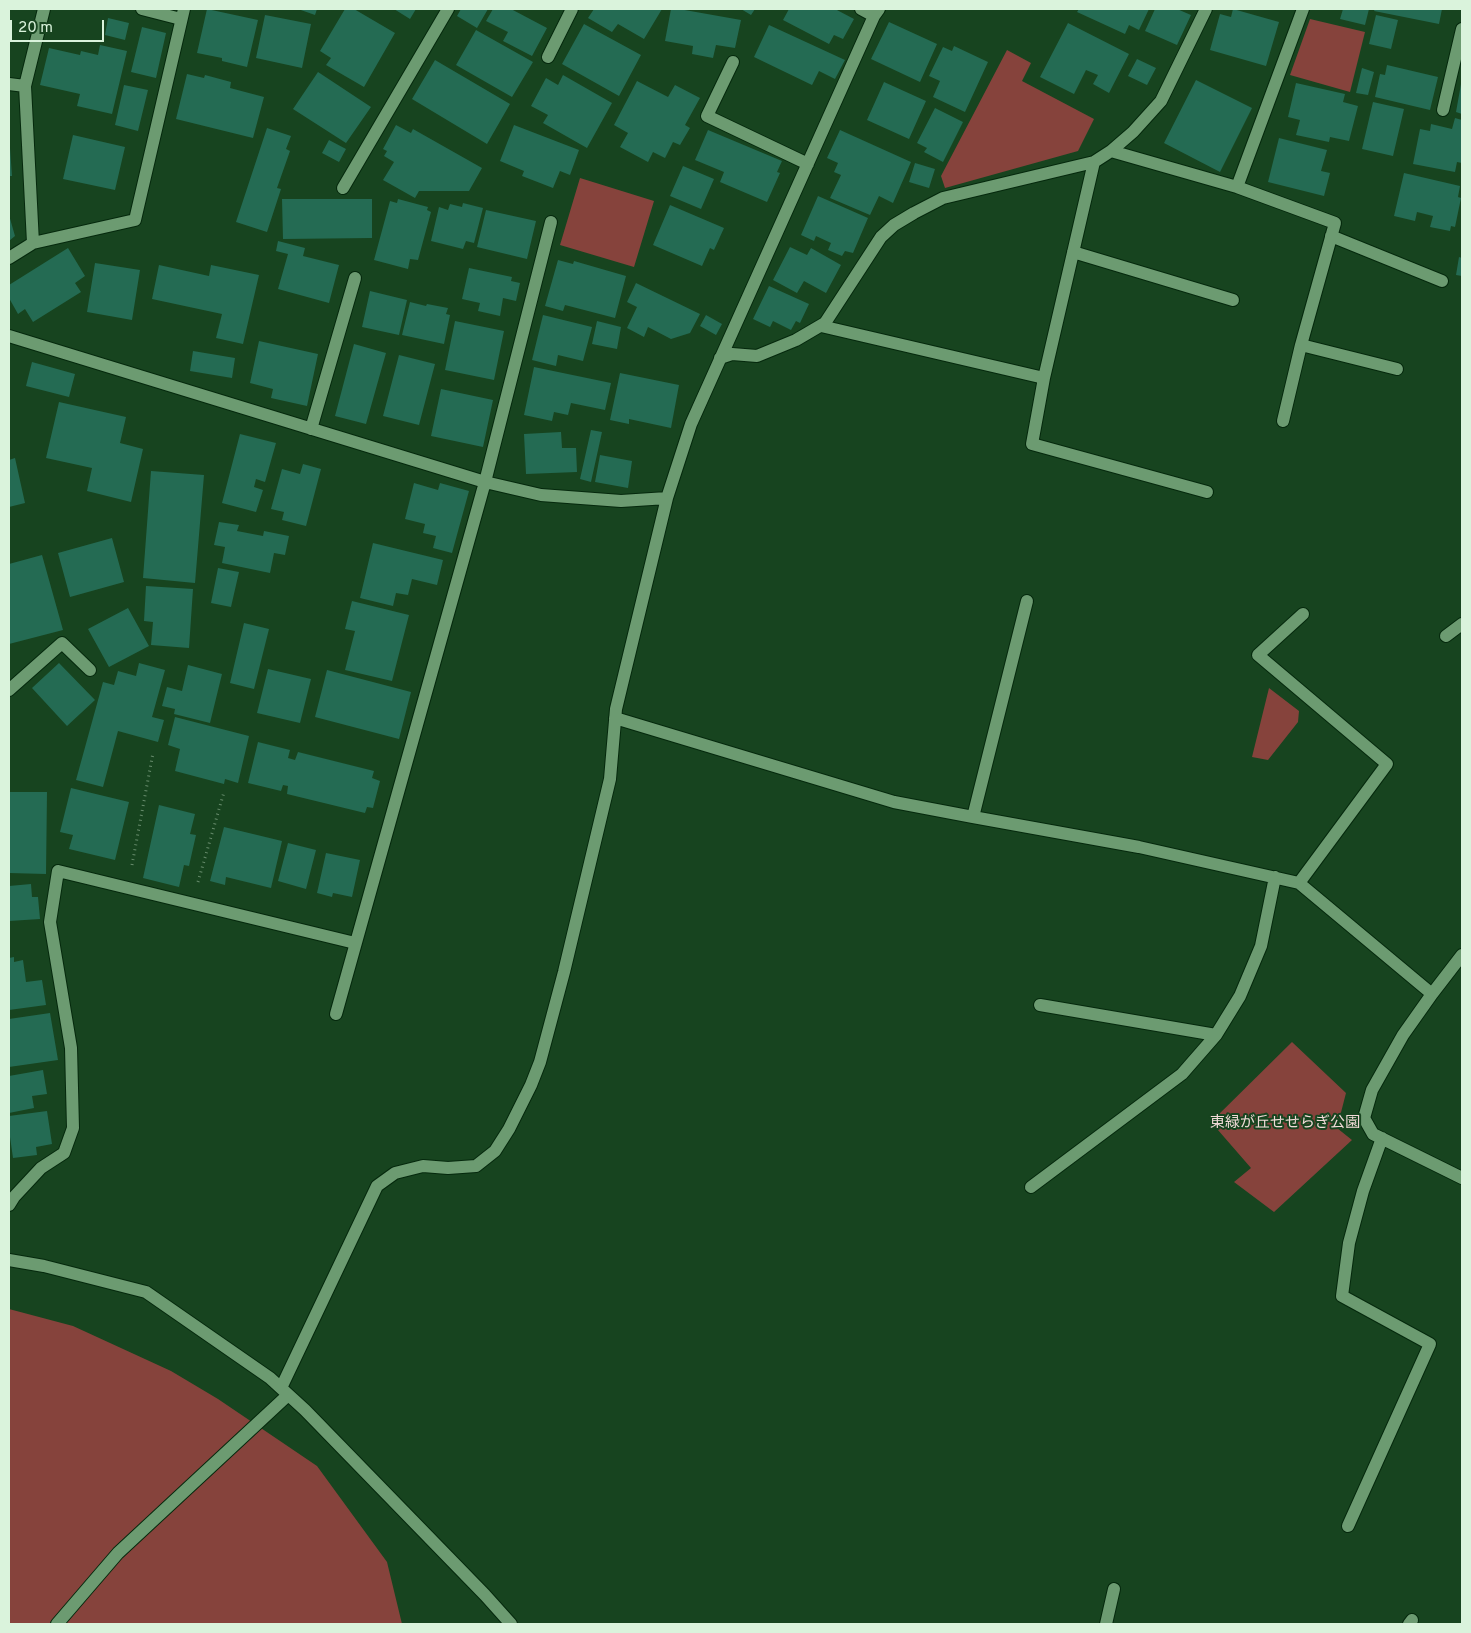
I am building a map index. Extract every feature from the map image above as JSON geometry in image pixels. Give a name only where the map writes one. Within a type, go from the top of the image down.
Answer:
[{"type":"street","points":[[33,243],[25,86],[44,9]]},
{"type":"street","points":[[9,258],[33,243],[134,220],[183,14],[142,9]]},
{"type":"street","points":[[343,188],[448,9]]},
{"type":"street","points":[[548,57],[572,9]]},
{"type":"street","points":[[57,1624],[118,1553],[285,1391],[377,1186],[395,1173],[423,1166],[448,1168],[476,1166],[495,1151],[531,1084],[540,1062],[564,972],[610,779],[615,718],[667,498],[691,424],[876,12],[861,9]]},
{"type":"street","points":[[720,358],[732,354],[757,356],[796,340],[821,326],[825,323],[881,237],[894,225],[943,198],[1094,162],[1111,151],[1133,132],[1161,101],[1206,9]]},
{"type":"street","points":[[1237,188],[1303,9]]},
{"type":"street","points":[[1443,110],[1462,29]]},
{"type":"street","points":[[733,62],[707,116],[808,164]]},
{"type":"street","points":[[9,84],[25,86]]},
{"type":"street","points":[[1111,151],[1237,188],[1335,223],[1301,345],[1283,421]]},
{"type":"street","points":[[1094,162],[1044,378],[1032,444],[1207,492]]},
{"type":"street","points":[[336,1014],[485,482],[552,222]]},
{"type":"street","points":[[1331,236],[1442,281]]},
{"type":"street","points":[[1073,252],[1233,300]]},
{"type":"street","points":[[311,429],[355,278]]},
{"type":"street","points":[[821,326],[1044,378]]},
{"type":"street","points":[[9,336],[485,482],[541,495],[621,501],[667,498]]},
{"type":"street","points":[[1301,345],[1397,369]]},
{"type":"street","points":[[973,817],[1027,601]]},
{"type":"street","points":[[1299,882],[1387,764],[1258,655],[1303,614]]},
{"type":"street","points":[[1446,636],[1462,624]]},
{"type":"street","points":[[9,690],[62,643],[90,670]]},
{"type":"street","points":[[615,718],[894,802],[1139,847],[1299,882],[1432,994]]},
{"type":"street","points":[[9,1206],[14,1197],[41,1168],[64,1153],[73,1128],[72,1048],[50,922],[58,871],[355,943]]},
{"type":"street","points":[[1031,1187],[1182,1074],[1216,1035],[1240,996],[1262,946],[1275,877]]},
{"type":"street","points":[[1462,955],[1403,1035],[1372,1090],[1364,1118],[1373,1134],[1462,1178]]},
{"type":"street","points":[[1040,1005],[1216,1035]]},
{"type":"street","points":[[1348,1526],[1430,1344],[1342,1296],[1349,1243],[1363,1192],[1382,1138]]},
{"type":"street","points":[[9,1260],[44,1266],[146,1292],[270,1378],[285,1391],[478,1588],[511,1624]]},
{"type":"street","points":[[1106,1624],[1114,1589]]},
{"type":"path","points":[[127,888],[153,753]]},
{"type":"path","points":[[192,904],[224,792]]},
{"type":"green space","points":[[1310,19],[1365,32],[1350,92],[1290,75]]},
{"type":"green space","points":[[1007,50],[1031,63],[1022,81],[1094,119],[1078,151],[945,188],[941,176]]},
{"type":"green space","points":[[580,178],[654,201],[634,267],[560,245]]},
{"type":"green space","points":[[1269,688],[1299,711],[1298,722],[1268,760],[1252,757]]},
{"type":"green space","name":"東緑が丘せせらぎ公園","points":[[1292,1042],[1346,1093],[1337,1128],[1352,1140],[1274,1212],[1234,1182],[1251,1168],[1211,1122]]},
{"type":"green space","points":[[9,1309],[73,1326],[171,1371],[218,1399],[317,1466],[387,1562],[402,1624],[9,1624]]},
{"type":"building","points":[[207,9],[258,20],[247,67],[222,61],[222,58],[197,53]]},
{"type":"building","points":[[298,9],[317,9],[315,15]]},
{"type":"building","points":[[345,9],[354,9],[395,33],[364,87],[326,65],[331,58],[320,51]]},
{"type":"building","points":[[394,9],[416,9],[410,19]]},
{"type":"building","points":[[461,9],[488,9],[477,28],[457,16]]},
{"type":"building","points":[[493,9],[511,9],[547,28],[532,56],[503,41],[508,32],[486,21]]},
{"type":"building","points":[[594,9],[662,9],[644,39],[618,24],[612,32],[588,18]]},
{"type":"building","points":[[671,9],[741,20],[735,48],[716,45],[713,58],[692,54],[693,46],[665,41]]},
{"type":"building","points":[[741,9],[755,9],[751,15]]},
{"type":"building","points":[[789,9],[835,9],[854,19],[843,39],[834,35],[829,44],[783,20]]},
{"type":"building","points":[[1079,9],[1149,9],[1139,30],[1129,25],[1125,34],[1077,12]]},
{"type":"building","points":[[1155,9],[1177,9],[1191,15],[1177,45],[1145,31]]},
{"type":"building","points":[[1233,9],[1279,22],[1266,66],[1210,50],[1220,14],[1231,17]]},
{"type":"building","points":[[1343,9],[1369,9],[1365,25],[1340,19]]},
{"type":"building","points":[[1375,9],[1442,9],[1439,24],[1374,11]]},
{"type":"building","points":[[265,15],[311,24],[302,68],[256,58]]},
{"type":"building","points":[[1376,15],[1398,20],[1391,49],[1369,44]]},
{"type":"building","points":[[108,18],[129,23],[125,40],[105,35]]},
{"type":"building","points":[[889,22],[937,44],[920,82],[871,59]]},
{"type":"building","points":[[1068,23],[1129,54],[1109,93],[1093,84],[1098,75],[1086,70],[1074,94],[1040,77]]},
{"type":"building","points":[[584,24],[641,55],[619,96],[562,64]]},
{"type":"building","points":[[769,25],[845,60],[835,79],[819,71],[812,85],[754,57]]},
{"type":"building","points":[[142,27],[166,33],[156,78],[131,72]]},
{"type":"building","points":[[476,30],[533,62],[512,97],[456,65]]},
{"type":"building","points":[[100,45],[127,51],[112,114],[77,106],[80,94],[40,85],[49,48],[80,55],[81,51],[98,55]]},
{"type":"building","points":[[954,46],[988,62],[965,112],[933,97],[940,81],[929,76],[943,47],[952,51]]},
{"type":"building","points":[[1137,59],[1156,68],[1147,85],[1128,76]]},
{"type":"building","points":[[435,60],[510,104],[487,144],[412,99]]},
{"type":"building","points":[[1387,65],[1438,77],[1430,110],[1375,97],[1380,74],[1385,75]]},
{"type":"building","points":[[1362,68],[1374,72],[1368,95],[1356,93]]},
{"type":"building","points":[[318,72],[371,107],[346,143],[293,109]]},
{"type":"building","points":[[187,74],[204,78],[205,75],[231,82],[230,88],[264,97],[253,138],[176,119]]},
{"type":"building","points":[[563,75],[612,103],[587,148],[543,123],[548,115],[531,106],[546,78],[558,85]]},
{"type":"building","points":[[1196,80],[1252,108],[1220,172],[1164,143]]},
{"type":"building","points":[[637,81],[668,97],[675,85],[700,98],[685,125],[690,128],[680,145],[673,142],[665,158],[653,152],[648,162],[620,147],[628,133],[614,125]]},
{"type":"building","points":[[884,82],[926,101],[909,139],[867,120]]},
{"type":"building","points":[[1296,83],[1345,94],[1343,102],[1358,106],[1349,141],[1330,137],[1329,142],[1296,135],[1300,120],[1288,117]]},
{"type":"building","points":[[124,85],[148,90],[138,131],[115,125]]},
{"type":"building","points":[[1462,85],[1462,114],[1456,112]]},
{"type":"building","points":[[1373,102],[1404,109],[1393,156],[1362,149]]},
{"type":"building","points":[[935,108],[963,122],[943,162],[924,152],[927,148],[917,143]]},
{"type":"building","points":[[1455,118],[1462,120],[1462,163],[1457,162],[1455,172],[1413,164],[1420,129],[1430,131],[1431,124],[1452,129]]},
{"type":"building","points":[[396,125],[411,133],[413,129],[482,168],[469,191],[419,191],[415,198],[383,180],[394,162],[384,156],[387,151],[383,149]]},
{"type":"building","points":[[514,125],[579,150],[570,175],[560,171],[553,188],[522,176],[524,171],[500,161]]},
{"type":"building","points":[[267,128],[291,136],[286,149],[290,151],[277,188],[281,189],[267,232],[236,222]]},
{"type":"building","points":[[708,130],[782,161],[777,172],[780,173],[767,202],[720,182],[724,172],[695,160]]},
{"type":"building","points":[[840,130],[911,162],[893,203],[879,196],[870,215],[830,198],[841,175],[834,172],[838,163],[827,158]]},
{"type":"building","points":[[73,135],[125,147],[115,190],[63,179]]},
{"type":"building","points":[[1279,138],[1327,150],[1321,171],[1330,173],[1324,196],[1268,182]]},
{"type":"building","points":[[329,140],[346,149],[339,162],[322,153]]},
{"type":"building","points":[[10,148],[12,176],[9,176]]},
{"type":"building","points":[[915,163],[935,169],[929,188],[909,182]]},
{"type":"building","points":[[683,166],[714,179],[701,209],[670,196]]},
{"type":"building","points":[[1404,173],[1460,186],[1458,197],[1461,198],[1455,227],[1451,226],[1450,231],[1430,227],[1433,216],[1417,212],[1415,221],[1394,216]]},
{"type":"building","points":[[818,196],[868,218],[853,253],[845,251],[842,256],[828,250],[831,243],[816,236],[814,241],[801,235]]},
{"type":"building","points":[[282,199],[372,199],[372,238],[283,239]]},
{"type":"building","points":[[398,199],[428,207],[427,210],[431,212],[418,260],[410,259],[408,269],[374,260],[390,201],[397,203]]},
{"type":"building","points":[[463,203],[483,208],[474,243],[466,241],[463,249],[431,241],[439,207],[448,210],[450,204],[462,207]]},
{"type":"building","points":[[670,205],[724,228],[714,250],[710,248],[702,266],[653,245]]},
{"type":"building","points":[[486,210],[536,221],[527,259],[477,247]]},
{"type":"building","points":[[9,215],[15,236],[9,241]]},
{"type":"building","points":[[278,241],[305,248],[303,256],[339,265],[329,303],[278,289],[288,254],[276,251]]},
{"type":"building","points":[[790,247],[807,255],[811,248],[841,265],[826,293],[804,281],[797,293],[773,280]]},
{"type":"building","points":[[68,248],[85,276],[75,283],[81,292],[33,322],[25,309],[18,314],[9,298],[9,285]]},
{"type":"building","points":[[1459,257],[1462,258],[1462,276],[1456,275]]},
{"type":"building","points":[[558,260],[573,264],[574,261],[626,276],[615,318],[565,305],[563,311],[545,306]]},
{"type":"building","points":[[95,263],[140,270],[132,320],[87,312]]},
{"type":"building","points":[[159,265],[209,276],[211,265],[259,275],[243,344],[216,338],[222,314],[152,299]]},
{"type":"building","points":[[469,268],[512,277],[511,281],[520,283],[516,301],[503,298],[500,316],[478,311],[480,303],[462,299]]},
{"type":"building","points":[[636,283],[700,314],[690,333],[671,339],[648,327],[644,337],[627,328],[637,307],[627,302]]},
{"type":"building","points":[[769,286],[809,304],[800,323],[796,321],[791,330],[773,321],[770,327],[753,319]]},
{"type":"building","points":[[370,291],[407,300],[399,335],[362,327]]},
{"type":"building","points":[[410,302],[448,308],[446,314],[450,315],[444,344],[402,335]]},
{"type":"building","points":[[543,315],[592,327],[583,361],[558,355],[556,366],[532,360]]},
{"type":"building","points":[[706,315],[722,324],[716,335],[700,326]]},
{"type":"building","points":[[455,321],[504,331],[494,380],[445,370]]},
{"type":"building","points":[[597,321],[621,327],[617,349],[592,344]]},
{"type":"building","points":[[259,341],[318,354],[307,406],[271,398],[273,389],[250,383]]},
{"type":"building","points":[[354,344],[386,353],[366,424],[335,416]]},
{"type":"building","points":[[193,351],[235,358],[232,378],[190,371]]},
{"type":"building","points":[[399,355],[435,364],[419,425],[383,416]]},
{"type":"building","points":[[32,362],[75,374],[69,397],[26,386]]},
{"type":"building","points":[[534,367],[611,383],[605,410],[571,403],[568,415],[554,412],[552,421],[524,415]]},
{"type":"building","points":[[620,373],[679,385],[671,428],[629,419],[629,424],[610,420]]},
{"type":"building","points":[[441,389],[493,400],[483,447],[431,436]]},
{"type":"building","points":[[59,402],[126,417],[120,443],[143,449],[131,502],[87,491],[92,468],[46,458]]},
{"type":"building","points":[[591,430],[602,432],[591,482],[580,479]]},
{"type":"building","points":[[561,432],[562,448],[576,448],[577,472],[526,474],[524,434]]},
{"type":"building","points":[[240,434],[276,443],[265,482],[256,479],[254,487],[263,490],[256,512],[222,503]]},
{"type":"building","points":[[600,455],[632,461],[628,488],[595,482]]},
{"type":"building","points":[[15,458],[25,503],[9,507],[9,460]]},
{"type":"building","points":[[303,464],[321,469],[306,526],[282,520],[284,512],[271,509],[282,469],[300,474]]},
{"type":"building","points":[[151,471],[204,475],[195,583],[143,578]]},
{"type":"building","points":[[414,483],[438,490],[440,483],[469,491],[452,553],[433,548],[436,536],[423,533],[425,524],[405,519]]},
{"type":"building","points":[[219,522],[239,525],[237,531],[263,536],[264,531],[289,536],[285,555],[274,553],[270,573],[222,563],[225,547],[214,545]]},
{"type":"building","points":[[112,538],[124,582],[70,597],[58,553]]},
{"type":"building","points":[[373,543],[443,560],[437,585],[412,579],[408,595],[396,593],[393,606],[360,598]]},
{"type":"building","points":[[42,555],[63,630],[9,644],[9,564]]},
{"type":"building","points":[[218,568],[239,572],[231,607],[211,603]]},
{"type":"building","points":[[146,586],[193,589],[189,648],[151,645],[153,622],[144,621]]},
{"type":"building","points":[[352,601],[409,615],[392,681],[345,670],[355,631],[345,629]]},
{"type":"building","points":[[128,608],[149,646],[109,667],[88,629]]},
{"type":"building","points":[[244,623],[269,629],[254,689],[230,683]]},
{"type":"building","points":[[59,663],[95,700],[67,726],[32,688]]},
{"type":"building","points":[[139,663],[165,670],[152,717],[164,720],[158,742],[118,731],[103,787],[76,780],[103,682],[114,685],[118,671],[136,676]]},
{"type":"building","points":[[188,665],[222,674],[210,723],[174,714],[175,709],[162,706],[167,687],[182,691]]},
{"type":"building","points":[[268,669],[311,679],[300,723],[257,713]]},
{"type":"building","points":[[327,670],[411,692],[399,739],[315,717]]},
{"type":"building","points":[[175,717],[249,736],[238,783],[225,779],[224,784],[175,771],[180,749],[168,745]]},
{"type":"building","points":[[258,742],[290,750],[288,758],[295,760],[298,752],[374,771],[372,778],[380,781],[373,808],[367,807],[365,813],[287,794],[288,786],[283,785],[281,791],[248,783]]},
{"type":"building","points":[[71,788],[129,802],[115,860],[69,849],[73,835],[60,832]]},
{"type":"building","points":[[9,792],[47,792],[46,874],[9,873]]},
{"type":"building","points":[[159,805],[195,814],[190,834],[196,835],[189,866],[184,865],[179,887],[143,878]]},
{"type":"building","points":[[224,827],[282,841],[271,888],[226,877],[225,885],[210,881]]},
{"type":"building","points":[[288,843],[316,850],[306,889],[278,881]]},
{"type":"building","points":[[326,853],[360,860],[352,897],[333,893],[332,897],[317,893]]},
{"type":"building","points":[[31,884],[32,897],[38,897],[40,919],[9,921],[9,886]]},
{"type":"building","points":[[14,957],[14,962],[23,960],[26,982],[42,980],[46,1005],[9,1010],[9,958]]},
{"type":"building","points":[[50,1013],[58,1060],[9,1067],[9,1019]]},
{"type":"building","points":[[43,1070],[47,1094],[32,1096],[34,1108],[9,1113],[9,1076]]},
{"type":"building","points":[[47,1111],[52,1144],[36,1147],[37,1155],[13,1158],[9,1116]]}]
